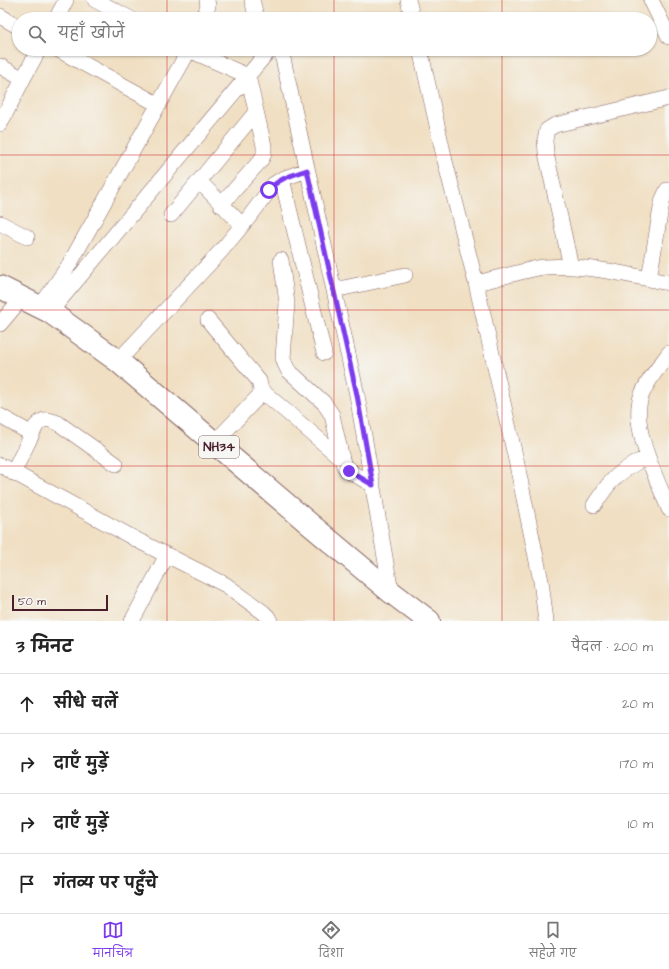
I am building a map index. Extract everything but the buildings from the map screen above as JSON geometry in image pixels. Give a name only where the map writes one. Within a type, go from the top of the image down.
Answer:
[{"type":"highway","name":"NH34","points":[[0,288],[37,306],[118,361],[312,526],[391,592],[428,620]]},
{"type":"street","points":[[60,12],[66,0]]},
{"type":"street","points":[[95,0],[118,12]]},
{"type":"street","points":[[205,12],[208,6],[207,0]]},
{"type":"street","points":[[252,0],[255,12]]},
{"type":"street","points":[[408,0],[411,12]]},
{"type":"street","points":[[651,0],[657,12]]},
{"type":"street","points":[[657,12],[669,37]]},
{"type":"street","points":[[0,16],[12,23]]},
{"type":"street","points":[[0,124],[35,56]]},
{"type":"street","points":[[70,56],[159,105]]},
{"type":"street","points":[[37,306],[69,265],[185,56]]},
{"type":"street","points":[[204,56],[248,76]]},
{"type":"street","points":[[0,324],[37,306],[248,76],[264,56]]},
{"type":"street","points":[[282,56],[357,395],[391,592]]},
{"type":"street","points":[[422,56],[445,161],[476,283],[516,460],[541,581],[546,621]]},
{"type":"street","points":[[0,66],[23,79]]},
{"type":"street","points":[[221,205],[261,160],[264,154],[264,146],[248,76]]},
{"type":"street","points":[[571,268],[546,153],[545,140],[547,130],[555,125],[669,98]]},
{"type":"street","points":[[171,215],[256,112]]},
{"type":"street","points":[[118,361],[221,251],[274,184],[282,179],[307,170]]},
{"type":"street","points":[[282,179],[324,353]]},
{"type":"street","points":[[199,181],[242,226]]},
{"type":"street","points":[[649,279],[661,208],[667,190]]},
{"type":"street","points":[[0,223],[27,237]]},
{"type":"street","points":[[281,260],[287,303],[283,358],[285,364],[288,370],[324,403],[332,415],[344,466],[349,471],[373,485]]},
{"type":"street","points":[[476,283],[544,267],[571,268],[617,273],[669,283]]},
{"type":"street","points":[[334,290],[405,275]]},
{"type":"street","points":[[208,320],[259,381],[261,390],[260,395],[214,443]]},
{"type":"street","points":[[669,353],[648,382],[638,407],[638,421],[645,450],[669,509]]},
{"type":"street","points":[[261,390],[342,459]]},
{"type":"street","points":[[0,416],[32,434]]},
{"type":"street","points":[[13,473],[36,426],[45,419],[58,423],[116,464]]},
{"type":"street","points":[[594,505],[609,483],[636,462],[648,456]]},
{"type":"street","points":[[0,465],[226,585],[263,612],[270,621]]},
{"type":"street","points":[[132,621],[167,555]]},
{"type":"route","points":[[269,190],[274,184],[282,179],[307,170],[357,395],[373,485],[349,471]]}]
